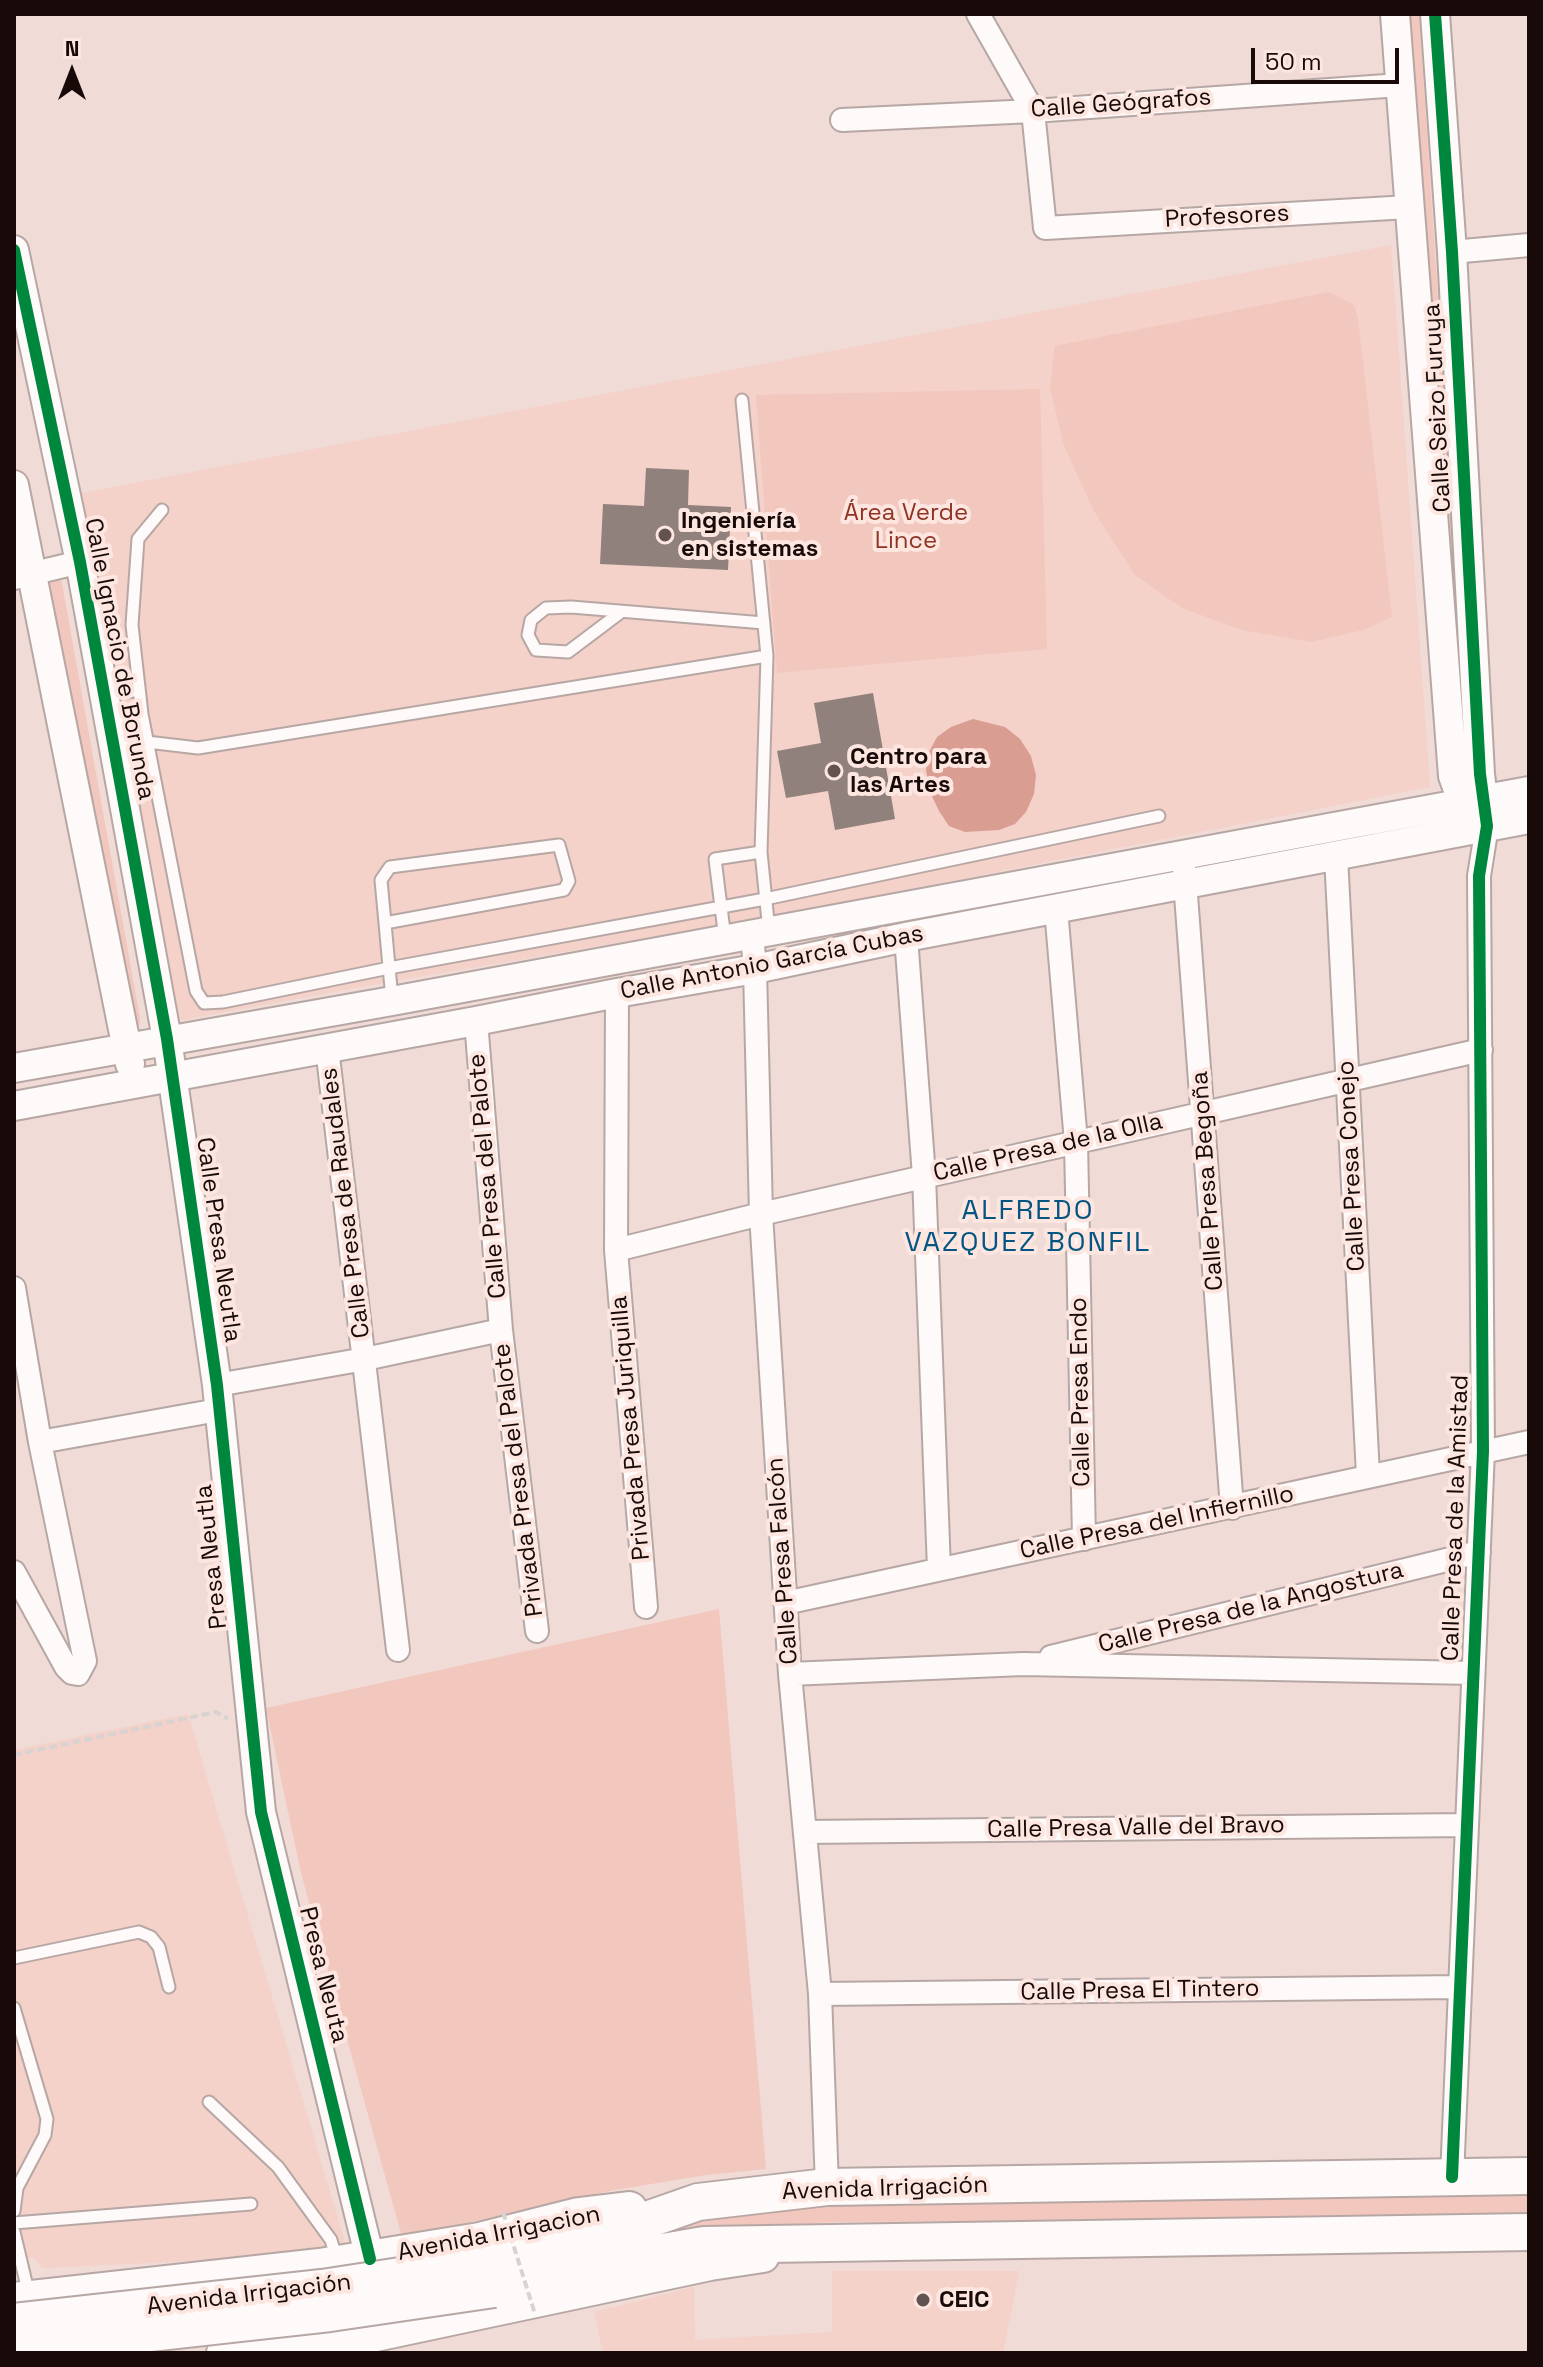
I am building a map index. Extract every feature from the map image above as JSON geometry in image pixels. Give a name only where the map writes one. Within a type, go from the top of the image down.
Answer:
[{"type":"main road","name":"Avenida Irrigación","points":[[14,2348],[330,2313],[490,2276],[698,2202],[827,2187],[1529,2176]]},
{"type":"main road","name":"Avenida Irrigacion","points":[[29,2305],[354,2261],[480,2241],[579,2216],[698,2202]]},
{"type":"main road","name":"Avenida Irrigación","points":[[29,2305],[490,2276],[594,2264],[704,2245],[1529,2232]]},
{"type":"main road","points":[[223,2353],[357,2346],[710,2264],[848,2242]]},
{"type":"street","points":[[978,14],[1033,111]]},
{"type":"street","name":"Calle Seizo Furuya","points":[[1395,14],[1453,776],[1476,815]]},
{"type":"street","name":"Calle Seizo Furuya","points":[[1435,14],[1452,252],[1476,815]]},
{"type":"street","name":"Calle Geógrafos","points":[[842,120],[1033,111],[1400,85]]},
{"type":"street","name":"Profesores","points":[[1033,111],[1045,228],[1409,207]]},
{"type":"street","points":[[1452,252],[1529,245]]},
{"type":"street","name":"Calle Ignacio de Borunda","points":[[14,250],[80,562],[172,1077]]},
{"type":"street","points":[[14,485],[22,577],[134,1083]]},
{"type":"street","points":[[22,577],[80,562]]},
{"type":"street","name":"Calle Antonio García Cubas","points":[[14,1106],[755,969],[906,937],[1336,856],[1476,815],[1529,791]]},
{"type":"street","name":"Calle Antonio García Cubas","points":[[14,1068],[1183,855],[1476,815],[1529,819]]},
{"type":"street","name":"Calle Presa de la Amistad","points":[[1452,2177],[1483,1451],[1480,859],[1476,815]]},
{"type":"street","name":"Calle Presa Begoña","points":[[1183,855],[1232,1508]]},
{"type":"street","name":"Calle Presa Conejo","points":[[1336,856],[1368,1475]]},
{"type":"street","name":"Calle Presa Endo","points":[[1056,909],[1076,1142],[1084,1539]]},
{"type":"street","name":"Calle Presa Falcón","points":[[749,935],[755,969],[761,1214],[785,1603],[820,1994],[827,2187]]},
{"type":"street","points":[[906,937],[924,1176],[939,1569]]},
{"type":"street","name":"Privada Presa Juriquilla","points":[[617,993],[616,1250],[646,1607]]},
{"type":"street","name":"Calle Presa del Palote","points":[[476,1021],[501,1330]]},
{"type":"street","name":"Calle Presa de Raudales","points":[[327,1048],[398,1650]]},
{"type":"street","name":"Calle Presa de la Olla","points":[[616,1250],[924,1176],[1481,1050]]},
{"type":"street","name":"Calle Presa Neutla","points":[[172,1077],[217,1398]]},
{"type":"street","points":[[14,1572],[66,1667],[78,1674],[85,1661],[40,1442],[15,1294]]},
{"type":"street","points":[[40,1442],[365,1359],[501,1330]]},
{"type":"street","name":"Privada Presa del Palote","points":[[501,1330],[537,1631]]},
{"type":"street","name":"Presa Neutla","points":[[217,1398],[250,1698]]},
{"type":"street","name":"Calle Presa del Infiernillo","points":[[785,1603],[1529,1442]]},
{"type":"street","name":"Calle Presa de la Angostura","points":[[1023,1664],[1479,1552]]},
{"type":"street","name":"Calle Presa de la Angostura","points":[[790,1674],[1023,1664],[1473,1673]]},
{"type":"street","name":"Presa Neuta","points":[[250,1698],[261,1812],[354,2261]]},
{"type":"street","name":"Calle Presa Valle del Bravo","points":[[806,1832],[1467,1825]]},
{"type":"street","name":"Calle Presa El Tintero","points":[[820,1994],[1460,1987]]},
{"type":"street","points":[[28,2353],[25,2331],[36,2311],[29,2305]]},
{"type":"lane","points":[[742,400],[767,656],[761,852],[765,899],[749,935],[721,907],[715,859],[761,852]]},
{"type":"lane","points":[[162,510],[138,539],[132,625],[147,742],[196,991],[204,1003],[223,1002],[389,968],[765,899],[1159,816]]},
{"type":"lane","points":[[621,612],[568,652],[536,650],[528,635],[531,620],[546,608],[571,607],[764,623]]},
{"type":"lane","points":[[113,746],[147,742],[198,748],[767,656]]},
{"type":"lane","points":[[104,695],[139,690]]},
{"type":"lane","points":[[385,923],[564,890],[569,881],[559,845],[390,867],[381,880],[392,1001]]},
{"type":"lane","points":[[14,1958],[139,1932],[151,1937],[159,1947],[169,1987]]},
{"type":"lane","points":[[14,2008],[47,2119],[45,2135],[17,2188],[14,2211]]},
{"type":"lane","points":[[209,2102],[278,2167],[331,2240],[354,2261]]},
{"type":"lane","points":[[14,2223],[251,2204]]},
{"type":"lane","points":[[14,2232],[29,2305]]},
{"type":"path","points":[[14,1755],[216,1712],[231,1721]]},
{"type":"path","points":[[503,2212],[535,2314]]},
{"type":"shaded area","points":[[1391,245],[1430,787],[767,917],[176,1021],[76,494]]},
{"type":"shaded area","points":[[973,719],[1005,727],[1020,739],[1031,756],[1036,775],[1034,794],[1026,812],[1015,824],[999,830],[965,832],[949,826],[930,792],[926,770],[928,754],[937,737],[951,727]]},
{"type":"shaded area","points":[[188,1714],[347,2249],[298,2256],[43,2268],[32,2257],[14,2263],[14,1750]]},
{"type":"shaded area","name":"CEIC","points":[[832,2271],[1019,2271],[1003,2353],[603,2353],[594,2312],[694,2287],[695,2340],[832,2332]]},
{"type":"green space","points":[[1409,14],[1419,14],[1470,776],[1465,784]]},
{"type":"green space","points":[[1329,292],[1354,305],[1358,319],[1392,617],[1363,630],[1311,642],[1242,630],[1182,608],[1135,575],[1094,511],[1064,446],[1050,388],[1055,346]]},
{"type":"green space","name":"Área Verde Lince","points":[[1040,389],[1047,649],[777,673],[756,395]]},
{"type":"green space","points":[[45,576],[61,578],[140,1018],[136,1032]]},
{"type":"green space","points":[[719,1609],[766,2169],[615,2190],[402,2237],[301,1873],[266,1708]]},
{"type":"green space","points":[[1529,2190],[1529,2218],[831,2222],[715,2229],[618,2240],[740,2206]]},
{"type":"building","name":"Ingeniería en sistemas","points":[[646,468],[689,470],[688,505],[731,507],[728,570],[600,564],[603,504],[644,506]]},
{"type":"building","name":"Centro para las Artes","points":[[873,693],[895,819],[835,830],[828,791],[786,798],[777,751],[821,743],[814,703]]},
{"type":"cycle path","points":[[1435,14],[1452,252],[1480,774],[1487,826],[1479,876],[1483,1451],[1452,2177]]},
{"type":"cycle path","points":[[14,250],[80,562],[167,1039],[217,1385],[261,1812],[370,2259]]},
{"type":"place","name":"Ingeniería en sistemas","points":[[665,535]]},
{"type":"place","name":"Centro para las Artes","points":[[834,771]]},
{"type":"place","name":"CEIC","points":[[923,2300]]},
{"type":"district","name":"ALFREDO VAZQUEZ BONFIL","points":[[1028,1227]]}]
